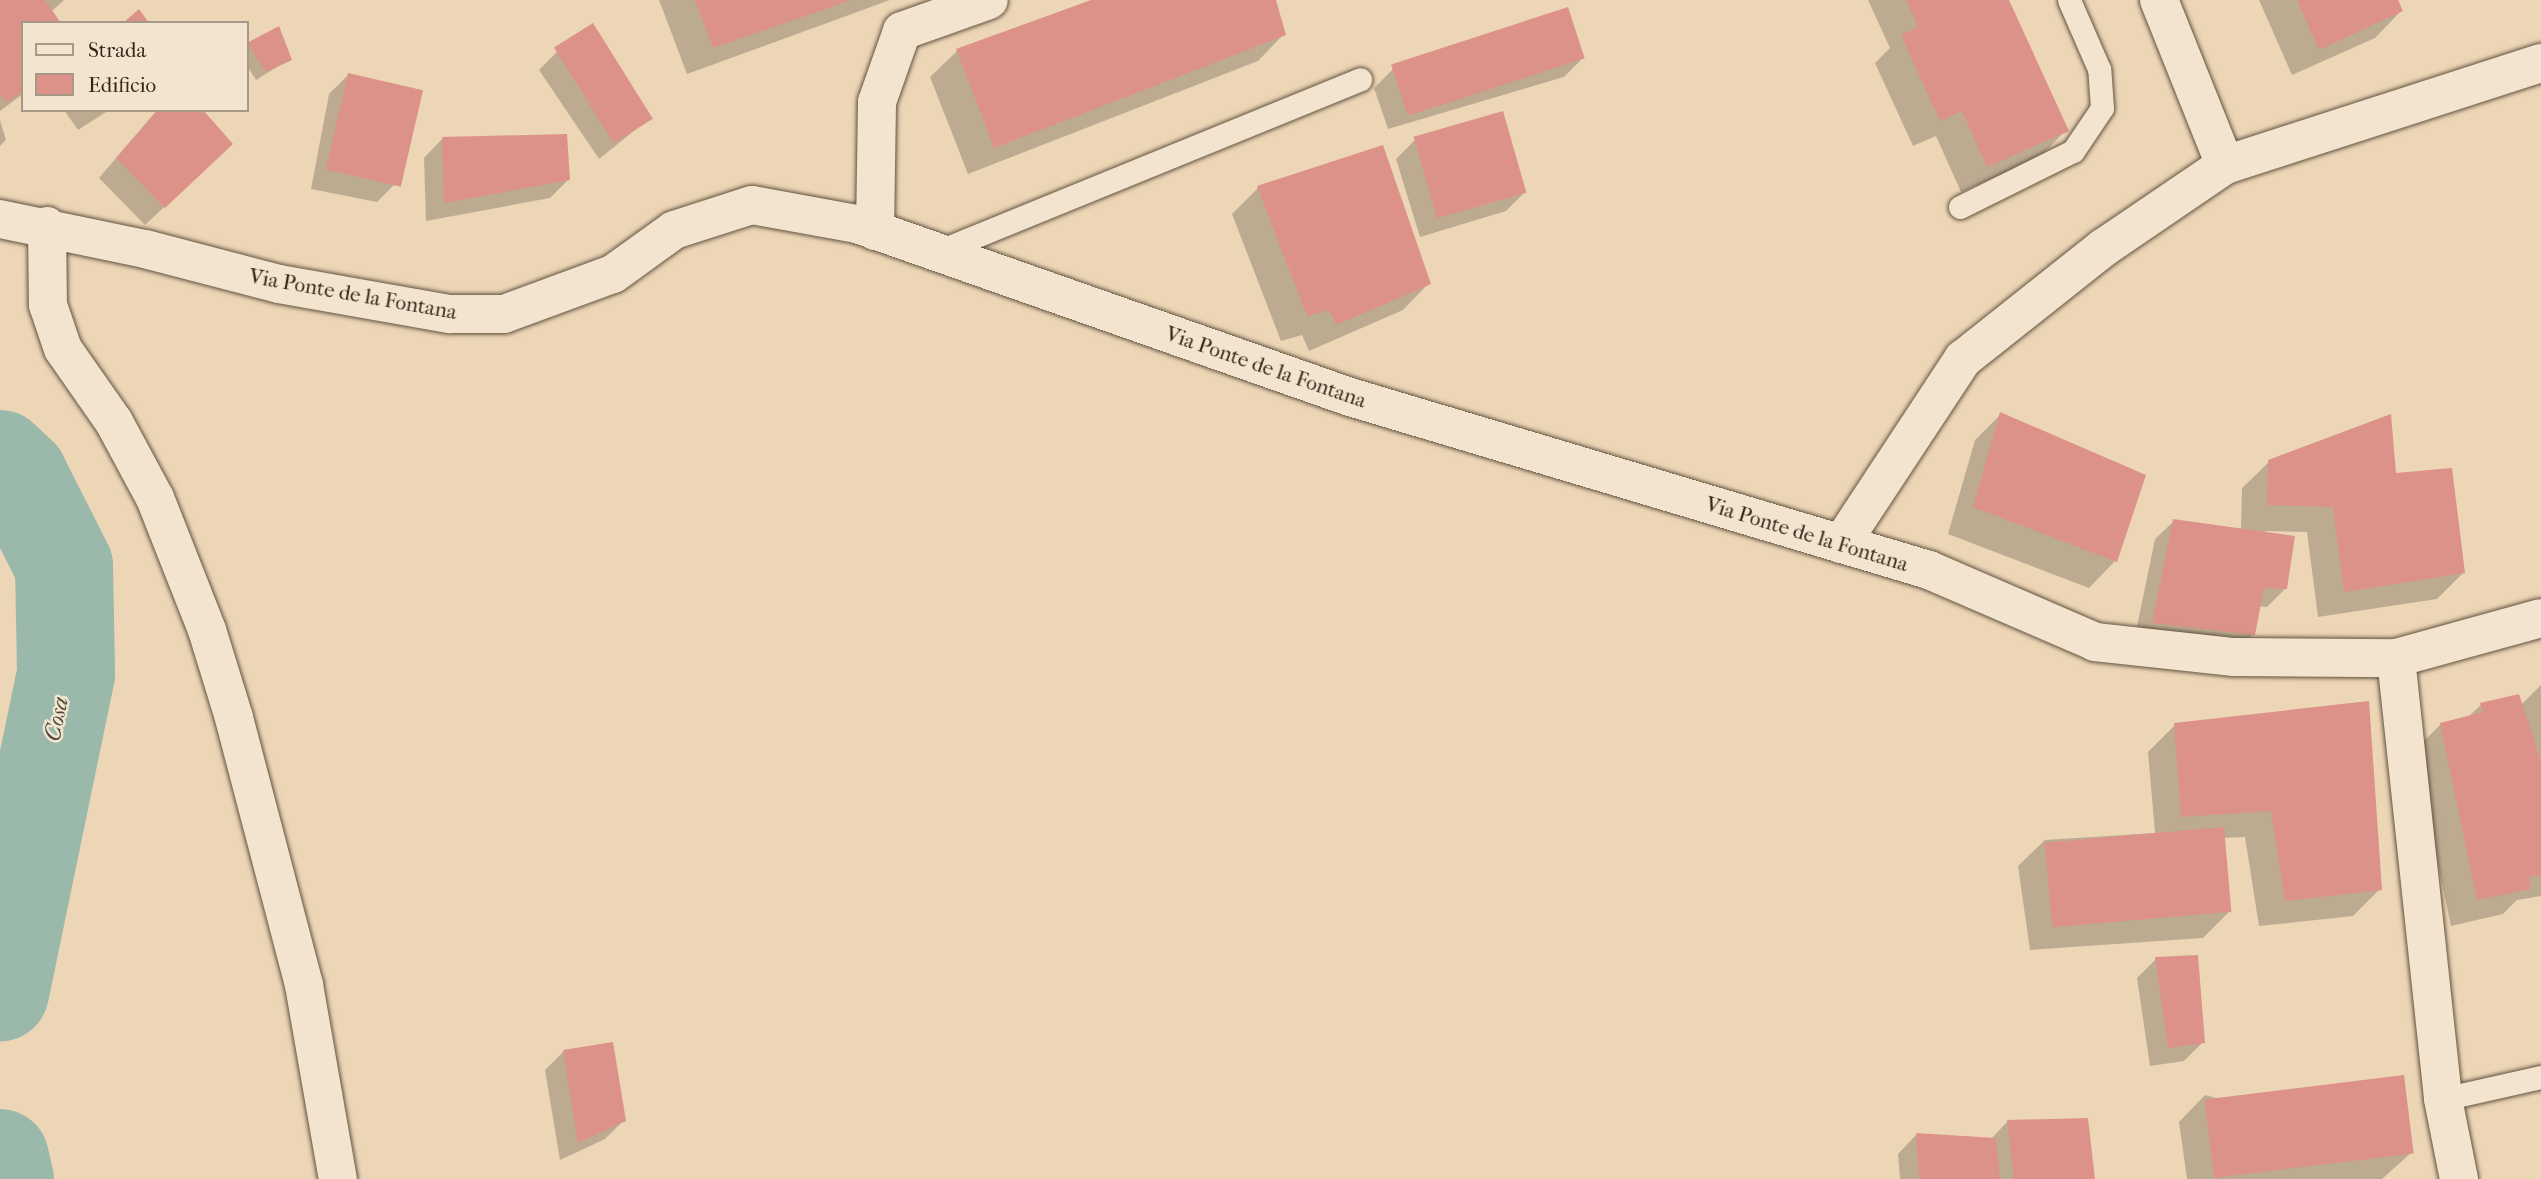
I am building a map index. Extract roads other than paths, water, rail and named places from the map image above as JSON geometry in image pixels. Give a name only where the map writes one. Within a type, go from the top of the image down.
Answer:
[{"type":"street","points":[[875,231],[877,102],[902,31],[989,0]]},
{"type":"street","points":[[2159,0],[2225,165]]},
{"type":"street","points":[[1841,544],[1963,359],[2103,248],[2225,165],[2541,63]]},
{"type":"street","name":"Via Ponte de la Fontana","points":[[0,219],[47,226],[279,284],[450,314],[490,314],[559,296],[613,274],[674,230],[752,205],[875,231],[1350,397],[1929,570],[2095,642],[2234,657],[2396,658],[2541,618]]},
{"type":"street","points":[[47,226],[47,305],[63,349],[114,422],[155,498],[226,693],[304,985],[338,1179]]},
{"type":"street","points":[[2396,658],[2443,1099],[2459,1179]]},
{"type":"lane","points":[[1960,207],[2073,151],[2102,108],[2099,69],[2069,0]]},
{"type":"lane","points":[[937,252],[1360,79]]},
{"type":"lane","points":[[2443,1099],[2541,1077]]},
{"type":"waterway","name":"Cosa","points":[[0,459],[19,477],[64,566],[66,674],[0,992]]},
{"type":"waterway","name":"Cosa","points":[[0,1158],[5,1179]]}]
